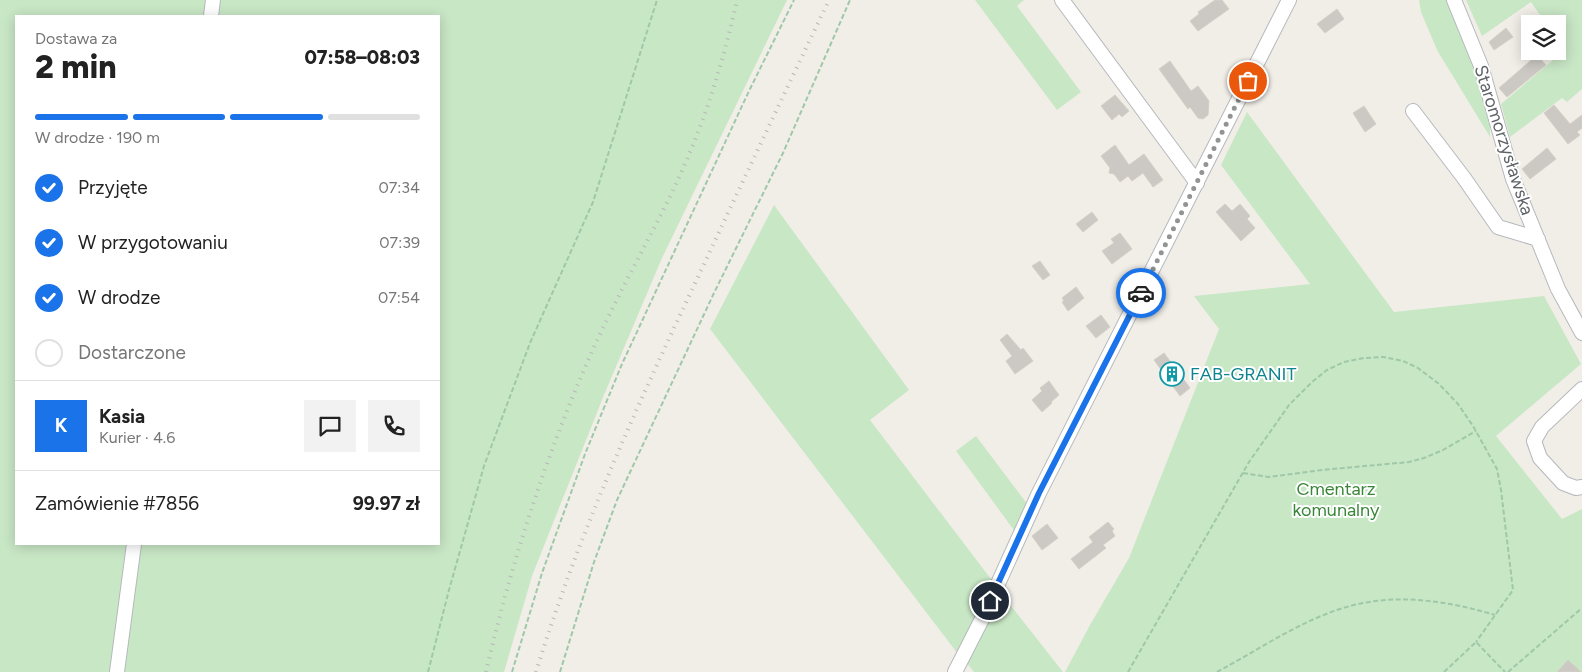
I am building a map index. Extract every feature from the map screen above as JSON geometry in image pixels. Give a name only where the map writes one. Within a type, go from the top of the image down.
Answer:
[{"type":"street","points":[[211,15],[213,0]]},
{"type":"street","points":[[1062,0],[1197,183]]},
{"type":"street","points":[[955,672],[982,619],[1039,493],[1289,0]]},
{"type":"street","name":"Staromorzysławska","points":[[1454,0],[1481,66],[1513,179],[1558,289],[1582,333]]},
{"type":"street","points":[[1413,111],[1464,178],[1498,227],[1538,239]]},
{"type":"street","points":[[1581,392],[1542,427],[1534,441],[1540,458],[1563,483],[1576,488],[1582,487]]},
{"type":"street","points":[[117,672],[134,545]]},
{"type":"path","points":[[428,672],[484,466],[530,343],[593,202],[657,0]]},
{"type":"path","points":[[512,672],[545,564],[585,454],[622,364],[745,100],[794,0]]},
{"type":"path","points":[[560,672],[594,562],[617,500],[714,293],[783,153],[850,0]]},
{"type":"path","points":[[1128,672],[1243,473],[1290,405],[1312,382],[1327,370],[1344,362],[1383,357],[1403,361],[1418,368],[1439,384],[1458,404],[1476,431],[1497,469],[1502,490],[1513,590],[1476,642],[1444,672]]},
{"type":"path","points":[[1243,473],[1269,477],[1409,462],[1443,450],[1476,431]]},
{"type":"path","points":[[1217,672],[1318,617],[1342,608],[1387,600],[1406,599],[1434,601],[1495,615]]},
{"type":"path","points":[[1476,642],[1507,672],[1582,608]]},
{"type":"green space","points":[[0,0],[787,0],[662,258],[604,395],[532,576],[504,672],[0,672]]},
{"type":"green space","points":[[975,0],[1024,0],[1017,6],[1081,92],[1057,110]]},
{"type":"green space","points":[[1419,0],[1448,0],[1476,70],[1490,119],[1490,137],[1437,50],[1421,12]]},
{"type":"green space","points":[[1466,0],[1582,0],[1582,89],[1567,102],[1562,98],[1510,137],[1501,104],[1553,60],[1566,60],[1566,15],[1540,15],[1531,2],[1482,36]]},
{"type":"green space","name":"Cmentarz komunalny","points":[[1247,112],[1394,312],[1544,296],[1581,364],[1496,436],[1562,519],[1582,509],[1582,672],[1065,672],[1129,558],[1219,329],[1194,296],[1310,284],[1221,165]]},
{"type":"green space","points":[[774,205],[909,390],[870,420],[994,583],[958,654],[710,329]]},
{"type":"green space","points":[[976,436],[1028,505],[1016,533],[956,451]]},
{"type":"green space","points":[[1000,592],[1063,672],[974,672],[965,661]]},
{"type":"building","points":[[1215,0],[1222,0],[1229,9],[1198,31],[1190,21],[1199,14],[1198,12]]},
{"type":"building","points":[[1337,9],[1344,19],[1325,33],[1317,24]]},
{"type":"building","points":[[1506,28],[1513,37],[1494,50],[1489,42]]},
{"type":"building","points":[[1531,60],[1542,60],[1546,65],[1507,97],[1499,88]]},
{"type":"building","points":[[1170,61],[1191,91],[1198,86],[1209,101],[1208,115],[1203,119],[1198,118],[1190,107],[1188,109],[1159,69]]},
{"type":"building","points":[[1115,95],[1129,111],[1122,117],[1119,114],[1112,120],[1101,106]]},
{"type":"building","points":[[1554,105],[1570,124],[1582,115],[1582,128],[1577,132],[1580,135],[1568,144],[1544,113]]},
{"type":"building","points":[[1364,106],[1376,124],[1365,132],[1353,113]]},
{"type":"building","points":[[1115,145],[1129,165],[1144,154],[1163,180],[1153,187],[1143,173],[1132,181],[1128,176],[1120,182],[1114,174],[1109,173],[1110,168],[1101,156]]},
{"type":"building","points":[[1547,148],[1556,159],[1530,179],[1522,169]]},
{"type":"building","points":[[1225,204],[1232,211],[1240,204],[1250,216],[1247,219],[1255,228],[1241,241],[1216,212]]},
{"type":"building","points":[[1092,212],[1098,220],[1083,232],[1076,224]]},
{"type":"building","points":[[1120,233],[1132,249],[1112,264],[1102,251],[1114,243],[1111,239]]},
{"type":"building","points":[[1040,261],[1050,275],[1043,280],[1032,266]]},
{"type":"building","points":[[1076,287],[1084,298],[1068,311],[1062,302],[1064,301],[1062,298]]},
{"type":"building","points":[[1101,315],[1110,327],[1096,338],[1086,326]]},
{"type":"building","points":[[1007,334],[1021,350],[1023,348],[1033,361],[1015,374],[1006,361],[1012,356],[1000,340]]},
{"type":"building","name":"FAB-GRANIT","points":[[1164,353],[1190,388],[1180,396],[1154,360]]},
{"type":"building","points":[[1049,381],[1059,395],[1042,412],[1032,400],[1042,391],[1040,388]]},
{"type":"building","points":[[1108,522],[1114,529],[1112,531],[1115,536],[1103,545],[1106,548],[1079,569],[1071,559],[1093,542],[1089,537]]},
{"type":"building","points":[[1047,524],[1058,538],[1042,550],[1032,536]]},
{"type":"building","points":[[1568,660],[1581,672],[1557,672]]},
{"type":"railway","points":[[486,672],[507,589],[546,466],[594,347],[675,186],[695,141],[719,71],[737,0]]},
{"type":"railway","points":[[536,672],[570,571],[631,423],[675,325],[829,0]]},
{"type":"way so far","points":[[1141,293],[1248,81]]},
{"type":"place","name":"FAB-GRANIT","points":[[1172,374]]},
{"type":"route","points":[[990,601],[1039,493],[1141,293]]}]
